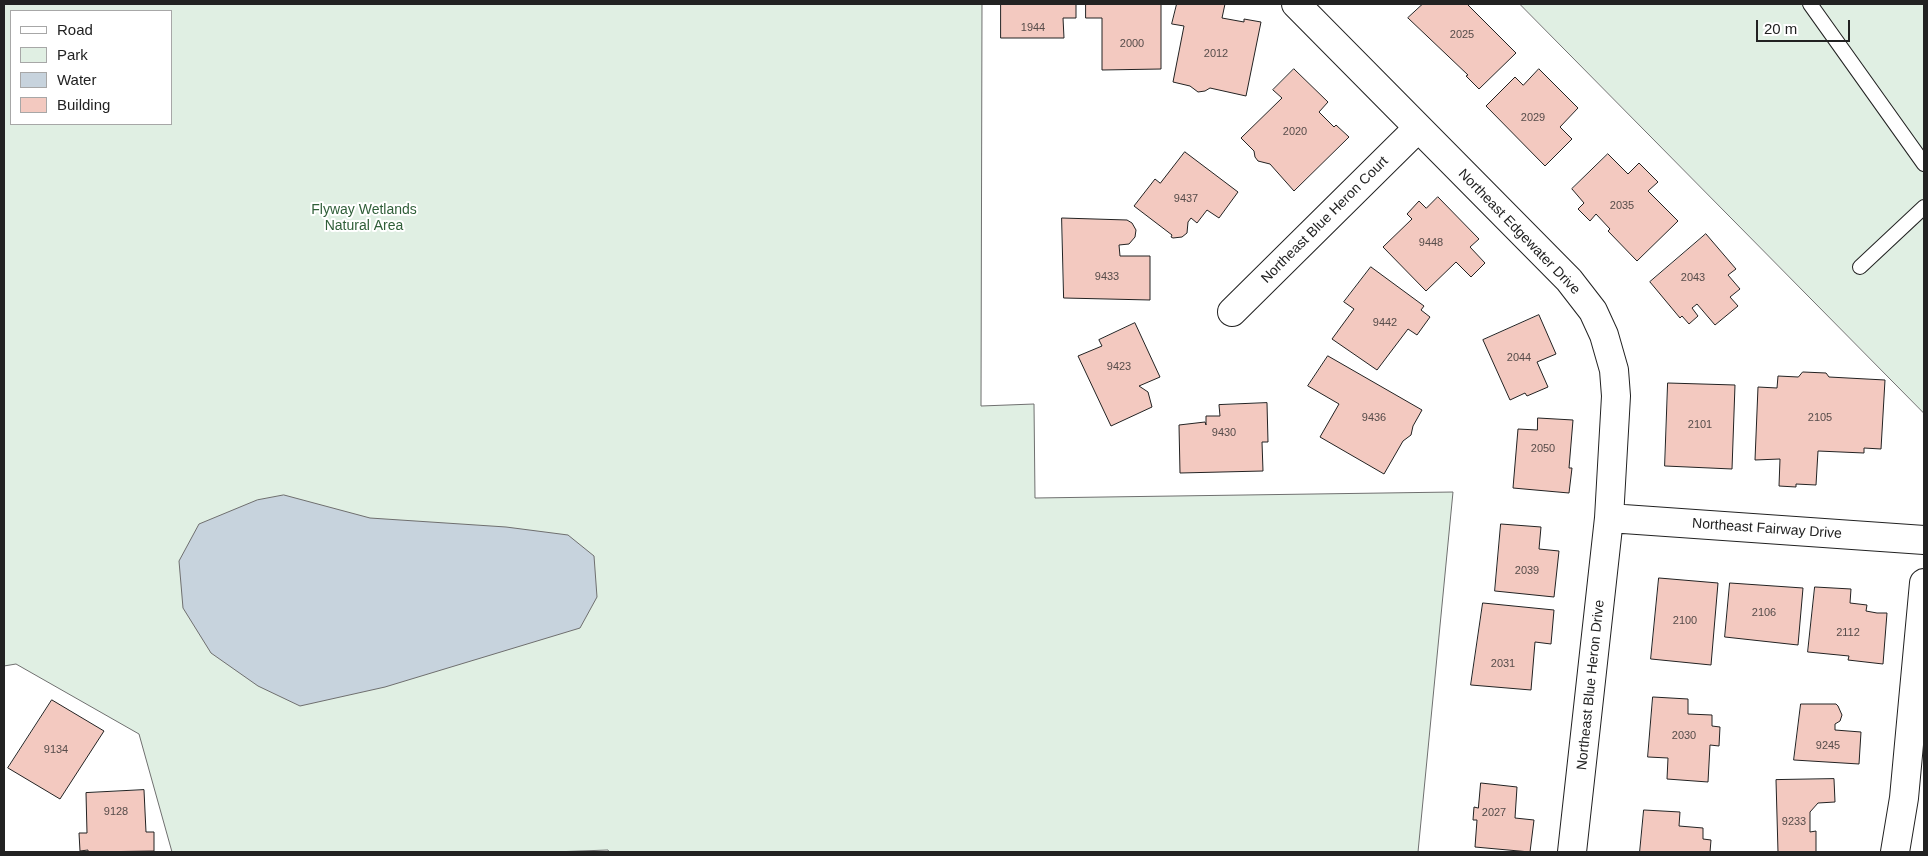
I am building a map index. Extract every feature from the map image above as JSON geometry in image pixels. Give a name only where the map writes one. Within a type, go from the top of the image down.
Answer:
[{"type":"street","name":"Northeast Edgewater Drive","points":[[1296,4],[1569,280],[1593,311],[1607,344],[1614,370],[1616,396],[1609,518]]},
{"type":"street","name":"Northeast Blue Heron Court","points":[[1232,312],[1418,128]]},
{"type":"street","name":"Northeast Fairway Drive","points":[[1609,518],[1924,540]]},
{"type":"street","name":"Northeast Blue Heron Drive","points":[[1572,852],[1609,518]]},
{"type":"street","points":[[1896,852],[1904,798],[1924,583]]},
{"type":"lane","points":[[1810,4],[1924,164]]},
{"type":"lane","points":[[1860,267],[1924,207]]},
{"type":"green space","name":"Flyway Wetlands Natural Area","points":[[4,4],[982,4],[981,406],[1034,404],[1035,498],[1453,492],[1418,852],[609,852],[608,850],[552,852],[172,852],[139,734],[16,664],[4,666]]},
{"type":"green space","points":[[1520,4],[1924,4],[1924,413]]},
{"type":"water","points":[[284,495],[370,518],[506,527],[568,535],[594,556],[597,597],[580,628],[385,687],[300,706],[258,686],[211,653],[183,608],[179,561],[199,524],[257,500]]},
{"type":"building","points":[[1001,4],[1076,4],[1076,18],[1063,18],[1064,38],[1001,38]]},
{"type":"building","points":[[1086,4],[1161,4],[1161,69],[1102,70],[1102,18],[1086,18]]},
{"type":"building","points":[[1177,4],[1225,4],[1222,18],[1244,22],[1244,19],[1261,22],[1246,96],[1210,88],[1198,92],[1190,86],[1173,82],[1184,26],[1172,24]]},
{"type":"building","points":[[1423,4],[1467,4],[1516,53],[1479,89],[1466,76],[1468,75],[1408,18]]},
{"type":"building","points":[[1294,69],[1328,102],[1319,112],[1334,127],[1336,125],[1349,137],[1294,191],[1270,164],[1258,161],[1254,151],[1241,138],[1282,98],[1273,90]]},
{"type":"building","points":[[1539,69],[1578,108],[1560,127],[1572,139],[1545,166],[1486,106],[1515,77],[1523,85]]},
{"type":"building","points":[[1185,152],[1238,192],[1219,218],[1207,210],[1197,223],[1191,218],[1188,222],[1187,233],[1182,237],[1173,238],[1171,237],[1172,235],[1134,206],[1155,179],[1160,183]]},
{"type":"building","points":[[1608,154],[1628,174],[1639,163],[1658,182],[1648,191],[1678,221],[1637,261],[1608,231],[1610,229],[1596,214],[1590,221],[1578,209],[1584,203],[1572,189]]},
{"type":"building","points":[[1438,197],[1479,239],[1470,247],[1485,263],[1471,277],[1456,262],[1426,291],[1383,247],[1412,219],[1407,214],[1419,201],[1426,208]]},
{"type":"building","points":[[1062,218],[1127,220],[1132,223],[1136,230],[1135,237],[1129,244],[1119,245],[1120,256],[1150,256],[1150,300],[1064,298]]},
{"type":"building","points":[[1706,234],[1736,269],[1728,275],[1740,289],[1730,297],[1738,306],[1715,325],[1697,304],[1692,308],[1698,316],[1689,324],[1682,316],[1680,318],[1650,282]]},
{"type":"building","points":[[1371,267],[1424,306],[1421,310],[1430,317],[1417,335],[1408,329],[1377,370],[1332,339],[1354,309],[1344,302]]},
{"type":"building","points":[[1539,315],[1556,354],[1537,362],[1548,387],[1527,396],[1525,393],[1510,400],[1483,340]]},
{"type":"building","points":[[1135,323],[1160,377],[1139,386],[1148,392],[1152,407],[1111,426],[1078,356],[1102,346],[1099,340]]},
{"type":"building","points":[[1328,356],[1422,410],[1413,426],[1411,435],[1403,441],[1384,474],[1320,437],[1339,404],[1308,386]]},
{"type":"building","points":[[1803,372],[1826,373],[1829,377],[1885,380],[1881,449],[1864,448],[1864,453],[1818,451],[1816,485],[1796,484],[1796,487],[1779,486],[1780,459],[1755,460],[1758,387],[1777,388],[1778,376],[1798,377]]},
{"type":"building","points":[[1668,383],[1735,385],[1732,469],[1665,466]]},
{"type":"building","points":[[1267,403],[1268,442],[1262,442],[1263,471],[1180,473],[1179,425],[1205,422],[1206,425],[1206,416],[1220,416],[1219,405]]},
{"type":"building","points":[[1538,418],[1573,420],[1569,468],[1572,468],[1569,493],[1513,488],[1518,429],[1537,430]]},
{"type":"building","points":[[1501,524],[1541,527],[1539,549],[1559,551],[1554,597],[1495,591]]},
{"type":"building","points":[[1659,578],[1718,583],[1711,665],[1651,659]]},
{"type":"building","points":[[1730,583],[1803,588],[1798,645],[1725,637]]},
{"type":"building","points":[[1815,587],[1851,589],[1850,603],[1867,605],[1866,611],[1887,613],[1883,664],[1848,660],[1849,656],[1808,652]]},
{"type":"building","points":[[1483,603],[1554,610],[1551,644],[1535,642],[1531,690],[1471,685]]},
{"type":"building","points":[[1653,697],[1688,699],[1688,714],[1712,715],[1712,726],[1720,727],[1719,746],[1710,745],[1708,782],[1667,779],[1668,758],[1648,757]]},
{"type":"building","points":[[52,700],[104,731],[60,799],[8,768]]},
{"type":"building","points":[[1801,704],[1836,704],[1838,706],[1842,715],[1840,721],[1835,724],[1835,730],[1861,732],[1859,764],[1794,760]]},
{"type":"building","points":[[1834,779],[1835,802],[1818,803],[1810,812],[1810,832],[1816,831],[1816,852],[1778,852],[1776,780]]},
{"type":"building","points":[[1481,783],[1517,787],[1515,818],[1534,820],[1530,852],[1475,847],[1477,820],[1473,820],[1474,807],[1478,808]]},
{"type":"building","points":[[144,790],[146,832],[154,832],[154,851],[80,851],[79,833],[87,833],[86,793]]},
{"type":"building","points":[[1644,810],[1680,812],[1679,826],[1703,828],[1703,839],[1711,840],[1710,852],[1640,852]]}]
